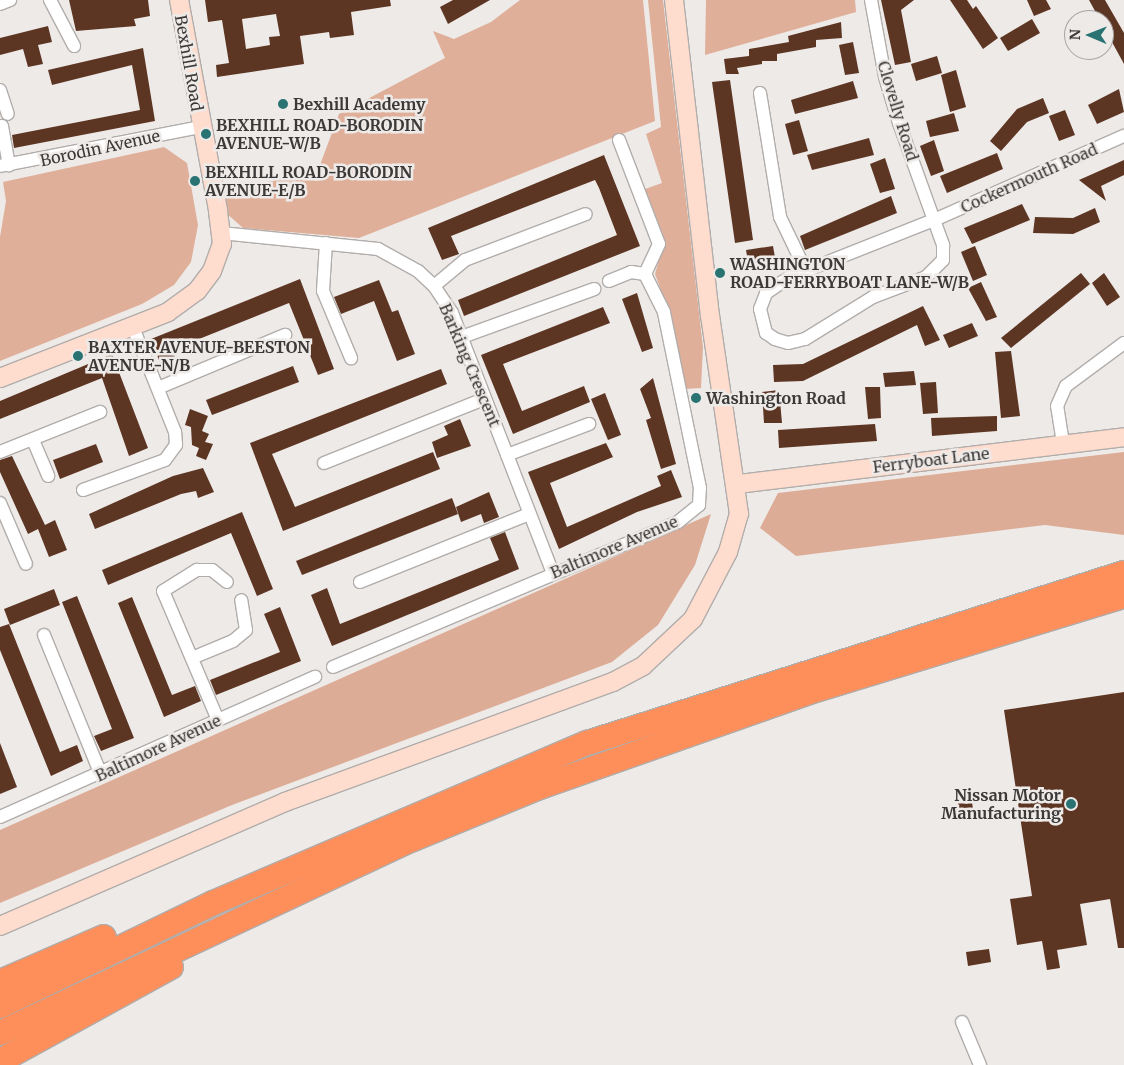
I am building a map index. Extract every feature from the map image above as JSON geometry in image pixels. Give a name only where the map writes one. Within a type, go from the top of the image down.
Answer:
[{"type":"highway","points":[[0,1006],[321,856],[587,743],[1124,573]]},
{"type":"highway","points":[[0,1033],[413,838],[640,750],[819,689],[1124,596]]},
{"type":"highway","points":[[0,1061],[413,838]]},
{"type":"highway","points":[[0,982],[221,889],[321,856]]},
{"type":"street","points":[[0,4],[10,0]]},
{"type":"street","points":[[50,0],[74,46]]},
{"type":"street","name":"Bexhill Road","points":[[0,378],[168,312],[197,291],[212,271],[222,244],[221,233],[200,127],[179,0]]},
{"type":"street","points":[[0,926],[285,802],[613,682],[643,666],[693,619],[714,583],[740,514],[738,484],[710,316],[674,0]]},
{"type":"street","name":"Clovelly Road","points":[[871,0],[885,77],[934,220]]},
{"type":"street","points":[[0,90],[8,114]]},
{"type":"street","points":[[760,93],[780,217],[806,271]]},
{"type":"street","points":[[2,126],[4,166]]},
{"type":"street","name":"Borodin Avenue","points":[[4,166],[200,127]]},
{"type":"street","name":"Cockermouth Road","points":[[934,220],[943,260],[926,277],[873,296],[797,342],[776,339],[761,322],[760,309],[766,293],[806,271],[934,220],[1124,136]]},
{"type":"street","points":[[609,281],[631,272],[644,274],[659,244],[619,140]]},
{"type":"street","points":[[434,286],[465,260],[586,214]]},
{"type":"street","name":"Barking Crescent","points":[[221,233],[378,249],[418,270],[434,286],[452,313],[459,338],[553,573]]},
{"type":"street","points":[[326,243],[323,291],[351,358]]},
{"type":"street","name":"Baltimore Avenue","points":[[333,667],[678,522],[699,505],[700,488],[664,312],[644,274]]},
{"type":"street","points":[[459,338],[594,288]]},
{"type":"street","points":[[83,490],[165,460],[176,446],[158,388],[132,325]]},
{"type":"street","points":[[158,388],[285,335]]},
{"type":"street","points":[[1063,443],[1057,406],[1066,386],[1124,343]]},
{"type":"street","points":[[324,463],[484,399]]},
{"type":"street","points":[[0,452],[100,412]]},
{"type":"street","points":[[507,455],[589,424]]},
{"type":"street","name":"Ferryboat Lane","points":[[738,484],[1124,437]]},
{"type":"street","points":[[33,440],[48,476]]},
{"type":"street","points":[[0,502],[26,564]]},
{"type":"street","points":[[360,582],[529,514]]},
{"type":"street","points":[[218,720],[163,591],[197,570],[212,570],[227,582]]},
{"type":"street","points":[[192,658],[233,641],[246,630],[241,600]]},
{"type":"street","points":[[44,635],[101,775]]},
{"type":"street","name":"Baltimore Avenue","points":[[0,818],[101,775],[315,677]]},
{"type":"street","points":[[962,1022],[980,1065]]},
{"type":"shaded area","points":[[520,0],[643,0],[655,121],[359,238],[243,228],[226,213],[225,189],[317,173],[339,114],[445,58],[433,31],[454,39],[491,22]]},
{"type":"shaded area","points":[[648,0],[663,0],[703,347],[701,388],[685,389],[672,321],[655,274],[664,242],[645,189],[662,183],[646,134],[661,127]]},
{"type":"shaded area","points":[[706,0],[855,0],[856,12],[705,55]]},
{"type":"shaded area","points":[[164,147],[187,163],[198,225],[191,262],[174,285],[142,304],[0,361],[0,237],[6,201],[3,182]]},
{"type":"shaded area","points":[[1124,452],[1124,535],[1045,525],[796,556],[760,528],[778,493]]},
{"type":"shaded area","points":[[711,514],[695,565],[658,625],[612,662],[232,805],[0,903],[0,830]]},
{"type":"building","points":[[69,0],[148,0],[150,16],[134,19],[136,26],[76,31]]},
{"type":"building","points":[[205,0],[390,0],[391,6],[351,12],[354,35],[330,38],[329,32],[300,36],[304,64],[217,77],[216,65],[229,63],[222,20],[208,22]],"holes":[[[276,14],[280,36],[269,37],[270,45],[246,49],[242,19]]]},
{"type":"building","points":[[453,0],[490,0],[448,24],[440,7]]},
{"type":"building","points":[[881,0],[914,0],[901,10],[911,62],[895,65]]},
{"type":"building","points":[[950,0],[967,0],[973,9],[976,6],[998,38],[983,49]]},
{"type":"building","points":[[1027,0],[1046,0],[1051,9],[1034,16]]},
{"type":"building","points":[[1089,0],[1105,0],[1111,10],[1094,10]]},
{"type":"building","points":[[1114,16],[1124,33],[1124,64],[1114,46]]},
{"type":"building","points":[[1032,19],[1040,33],[1008,51],[1000,38]]},
{"type":"building","points":[[841,22],[842,38],[816,40],[816,47],[777,54],[777,61],[762,61],[762,64],[737,68],[739,74],[726,74],[724,59],[749,56],[749,49],[789,42],[788,36]]},
{"type":"building","points":[[48,26],[52,42],[38,45],[43,64],[28,67],[23,49],[0,55],[0,38]]},
{"type":"building","points":[[853,42],[859,73],[845,75],[839,45]]},
{"type":"building","points":[[143,48],[155,121],[14,148],[12,135],[140,110],[132,65],[52,85],[48,70]]},
{"type":"building","points":[[937,56],[942,73],[916,81],[911,64]]},
{"type":"building","points":[[956,70],[966,107],[950,112],[941,75]]},
{"type":"building","points":[[730,80],[753,240],[735,243],[712,82]]},
{"type":"building","points":[[853,81],[858,98],[795,114],[791,100]]},
{"type":"building","points":[[1119,89],[1124,112],[1097,124],[1088,105]]},
{"type":"building","points":[[1043,98],[1049,113],[1027,122],[1001,151],[990,141],[1017,109]]},
{"type":"building","points":[[1065,110],[1075,135],[1059,141],[1049,116]]},
{"type":"building","points":[[954,113],[959,131],[930,137],[926,121]]},
{"type":"building","points":[[799,120],[808,151],[793,155],[785,124]]},
{"type":"building","points":[[869,138],[874,155],[812,170],[807,155]]},
{"type":"building","points":[[934,140],[944,171],[931,176],[920,146]]},
{"type":"building","points":[[997,153],[1003,169],[947,193],[940,176]]},
{"type":"building","points":[[604,155],[640,246],[464,316],[458,300],[617,235],[599,188],[595,180],[451,236],[459,254],[442,260],[428,228]]},
{"type":"building","points":[[885,158],[895,189],[880,193],[870,164]]},
{"type":"building","points":[[1124,160],[1124,175],[1101,186],[1106,201],[1079,180]]},
{"type":"building","points":[[891,196],[897,213],[805,250],[800,236]]},
{"type":"building","points":[[1022,204],[1030,220],[972,244],[964,228]]},
{"type":"building","points":[[1095,208],[1100,222],[1073,234],[1033,233],[1035,217],[1073,218]]},
{"type":"building","points":[[773,246],[776,263],[749,267],[746,250]]},
{"type":"building","points":[[975,246],[987,275],[973,281],[961,252]]},
{"type":"building","points":[[1081,273],[1090,284],[1011,348],[1001,338]]},
{"type":"building","points":[[1104,273],[1120,297],[1107,306],[1092,283]]},
{"type":"building","points":[[300,279],[334,369],[318,375],[289,303],[174,349],[181,367],[164,373],[151,339]]},
{"type":"building","points":[[379,280],[392,312],[398,310],[415,354],[397,361],[374,301],[341,314],[334,297]]},
{"type":"building","points":[[981,282],[997,317],[986,321],[968,288]]},
{"type":"building","points":[[637,293],[653,348],[642,352],[622,299]]},
{"type":"building","points":[[923,306],[940,340],[925,346],[917,325],[803,381],[774,382],[773,365],[803,364]]},
{"type":"building","points":[[603,307],[610,323],[503,364],[522,411],[584,386],[590,402],[513,434],[481,355]]},
{"type":"building","points":[[972,323],[978,336],[949,348],[943,335]]},
{"type":"building","points":[[1011,351],[1020,416],[1001,418],[995,352]]},
{"type":"building","points":[[112,354],[148,448],[129,456],[102,378],[0,419],[0,401]]},
{"type":"building","points":[[293,366],[299,382],[212,415],[206,400]]},
{"type":"building","points":[[441,369],[447,384],[272,454],[295,507],[433,452],[440,469],[283,531],[250,443]]},
{"type":"building","points":[[914,371],[916,385],[885,387],[883,373]]},
{"type":"building","points":[[653,378],[676,464],[661,469],[646,420],[651,418],[640,389]]},
{"type":"building","points":[[936,382],[938,413],[923,414],[920,383]]},
{"type":"building","points":[[865,387],[880,387],[881,418],[868,419]]},
{"type":"building","points":[[779,390],[782,423],[764,423],[762,392]]},
{"type":"building","points":[[605,393],[621,435],[608,440],[591,399]]},
{"type":"building","points":[[190,409],[208,416],[202,431],[209,434],[205,442],[213,444],[206,460],[196,456],[199,448],[192,445],[191,427],[185,425]]},
{"type":"building","points":[[997,416],[997,431],[932,436],[931,418]]},
{"type":"building","points":[[460,419],[471,446],[437,458],[432,442],[448,435],[444,426]]},
{"type":"building","points":[[875,424],[877,441],[779,448],[778,430]]},
{"type":"building","points":[[606,443],[613,457],[550,483],[567,527],[661,486],[657,476],[671,470],[682,497],[637,512],[559,549],[528,472]]},
{"type":"building","points":[[96,444],[103,462],[60,479],[53,460]]},
{"type":"building","points":[[12,456],[45,525],[55,520],[67,550],[49,557],[38,529],[28,534],[0,472],[0,460]]},
{"type":"building","points":[[203,468],[214,492],[198,498],[196,491],[181,494],[95,529],[89,514],[173,476]]},
{"type":"building","points":[[489,492],[499,517],[484,523],[481,514],[461,522],[456,507]]},
{"type":"building","points":[[452,498],[458,514],[302,575],[296,561]]},
{"type":"building","points":[[242,512],[273,589],[257,596],[231,533],[108,585],[102,570]]},
{"type":"building","points":[[505,532],[519,569],[332,646],[311,595],[327,588],[340,624],[499,560],[490,538]]},
{"type":"building","points":[[54,589],[60,605],[10,625],[4,609]]},
{"type":"building","points":[[77,596],[134,738],[101,751],[94,736],[112,729],[62,602]]},
{"type":"building","points":[[132,597],[172,695],[195,686],[201,701],[164,717],[118,603]]},
{"type":"building","points":[[280,607],[301,661],[216,695],[210,680],[280,652],[264,614]]},
{"type":"building","points":[[9,624],[60,752],[77,745],[83,761],[51,776],[0,650],[0,627]]},
{"type":"building","name":"Nissan Motor Manufacturing","points":[[1124,692],[1124,948],[1118,948],[1110,899],[1080,904],[1087,945],[1057,950],[1060,968],[1047,970],[1042,941],[1017,945],[1010,899],[1032,896],[1004,710]]},
{"type":"building","points":[[0,743],[17,787],[0,794]]},
{"type":"building","points":[[970,788],[974,816],[960,818],[956,790]]},
{"type":"building","points":[[989,949],[991,962],[968,966],[966,952]]},
{"type":"place","name":"Bexhill Academy","points":[[283,104]]},
{"type":"place","name":"BEXHILL ROAD-BORODIN AVENUE-W/B","points":[[206,134]]},
{"type":"place","name":"BEXHILL ROAD-BORODIN AVENUE-E/B","points":[[195,181]]},
{"type":"place","name":"WASHINGTON ROAD-FERRYBOAT LANE-W/B","points":[[720,273]]},
{"type":"place","name":"BAXTER AVENUE-BEESTON AVENUE-N/B","points":[[78,356]]},
{"type":"place","name":"Washington Road","points":[[696,398]]},
{"type":"place","name":"Nissan Motor Manufacturing","points":[[1071,804]]}]
